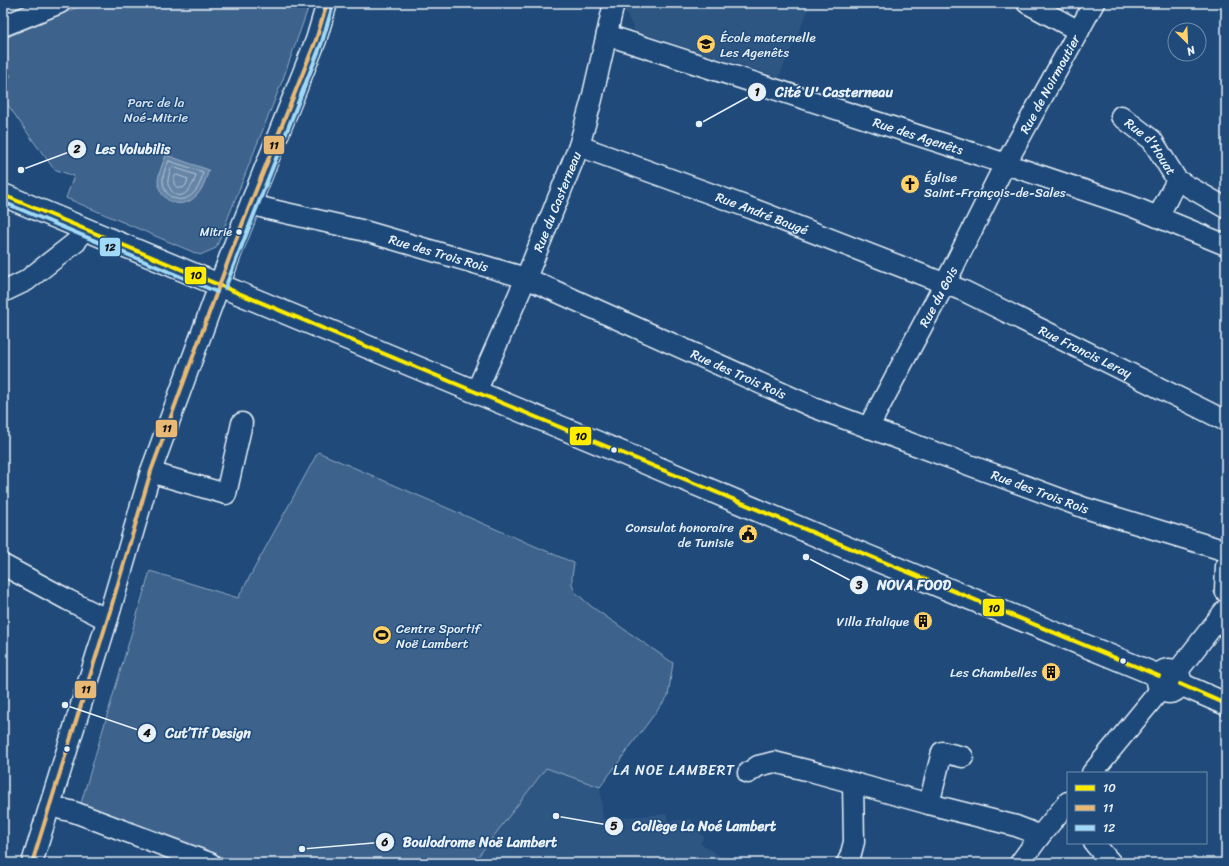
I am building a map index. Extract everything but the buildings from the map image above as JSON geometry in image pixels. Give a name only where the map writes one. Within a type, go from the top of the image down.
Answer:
[{"type":"main road","points":[[3,195],[823,538],[1226,704]]},
{"type":"street","points":[[3,26],[60,3]]},
{"type":"street","points":[[32,863],[108,618],[151,471],[219,286],[316,40],[327,3]]},
{"type":"street","name":"Rue du Casterneau","points":[[476,392],[526,278],[578,146],[592,99],[614,3]]},
{"type":"street","points":[[1027,3],[1079,31]]},
{"type":"street","name":"Rue de Noirmoutier","points":[[1006,165],[1094,3]]},
{"type":"street","name":"Rue des Agenêts","points":[[607,35],[988,158],[1131,206],[1226,245]]},
{"type":"street","name":"Rue d'Houat","points":[[1121,116],[1152,140],[1177,180],[1226,208]]},
{"type":"street","name":"Rue André Baugé","points":[[578,146],[753,209],[944,283]]},
{"type":"street","name":"Rue du Gois","points":[[868,428],[1006,165]]},
{"type":"street","name":"Rue d'Houat","points":[[1158,217],[1177,180]]},
{"type":"street","name":"Rue des Trois Rois","points":[[251,204],[362,230],[526,278],[813,407],[1085,508],[1226,551]]},
{"type":"street","points":[[3,292],[26,281],[70,247],[76,242],[83,229]]},
{"type":"street","name":"Rue Francis Leray","points":[[944,283],[1226,421]]},
{"type":"street","points":[[151,471],[226,494],[242,423]]},
{"type":"street","points":[[3,565],[74,603],[100,616],[108,618]]},
{"type":"street","points":[[1226,566],[1226,592]]},
{"type":"street","points":[[1093,772],[1226,609]]},
{"type":"street","points":[[929,804],[942,752],[963,757]]},
{"type":"street","points":[[748,772],[758,766],[774,762],[1016,826],[1039,837]]},
{"type":"street","points":[[847,863],[854,842],[853,783]]},
{"type":"street","points":[[50,806],[74,812],[210,863]]},
{"type":"street","points":[[1020,863],[1039,837],[1066,809]]},
{"type":"street","points":[[1095,844],[1111,863]]},
{"type":"shaded area","points":[[627,3],[811,3],[779,77],[635,31],[625,12]]},
{"type":"shaded area","points":[[546,768],[600,787],[603,819],[667,814],[668,821],[691,819],[698,831],[704,837],[700,843],[730,863],[473,863]]},
{"type":"green space","name":"Parc de la Noé-Mitrie","points":[[87,3],[310,3],[283,79],[216,248],[200,255],[66,198],[74,176],[54,169],[3,98],[3,81],[11,76],[3,65],[3,39]]},
{"type":"green space","name":"Centre Sportif Noë Lambert","points":[[318,452],[574,563],[572,584],[575,592],[592,607],[673,663],[668,696],[600,787],[546,768],[473,863],[237,863],[81,803],[150,571],[238,598]]},
{"type":"water","points":[[166,155],[209,170],[201,190],[191,200],[185,203],[168,200],[160,189],[158,179]]},
{"type":"transit line","name":"11","points":[[32,863],[108,618],[151,471],[234,245],[316,40],[327,3]]},
{"type":"transit line","name":"12","points":[[225,288],[322,42],[333,5]]},
{"type":"transit line","name":"10","points":[[3,195],[1159,676]]},
{"type":"transit line","name":"12","points":[[3,202],[217,292]]},
{"type":"transit line","name":"10","points":[[1180,684],[1226,704]]},
{"type":"place","name":"École maternelle Les Agenêts","points":[[706,44]]},
{"type":"place","name":"Cité U' Casterneau","points":[[699,124]]},
{"type":"place","name":"Les Volubilis","points":[[21,170]]},
{"type":"place","name":"Église Saint-François-de-Sales","points":[[910,184]]},
{"type":"place","name":"Mitrie","points":[[239,232]]},
{"type":"place","name":"Consulat honoraire de Tunisie","points":[[748,534]]},
{"type":"place","name":"NOVA FOOD","points":[[806,557]]},
{"type":"place","name":"Villa Italique","points":[[923,621]]},
{"type":"place","name":"Centre Sportif Noë Lambert","points":[[382,635]]},
{"type":"place","name":"Les Chambelles","points":[[1051,672]]},
{"type":"place","name":"Cut’Tif Design","points":[[65,705]]},
{"type":"place","name":"Collège La Noé Lambert","points":[[556,816]]},
{"type":"place","name":"Boulodrome Noë Lambert","points":[[302,849]]},
{"type":"district","name":"LA NOE LAMBERT","points":[[674,770]]}]
